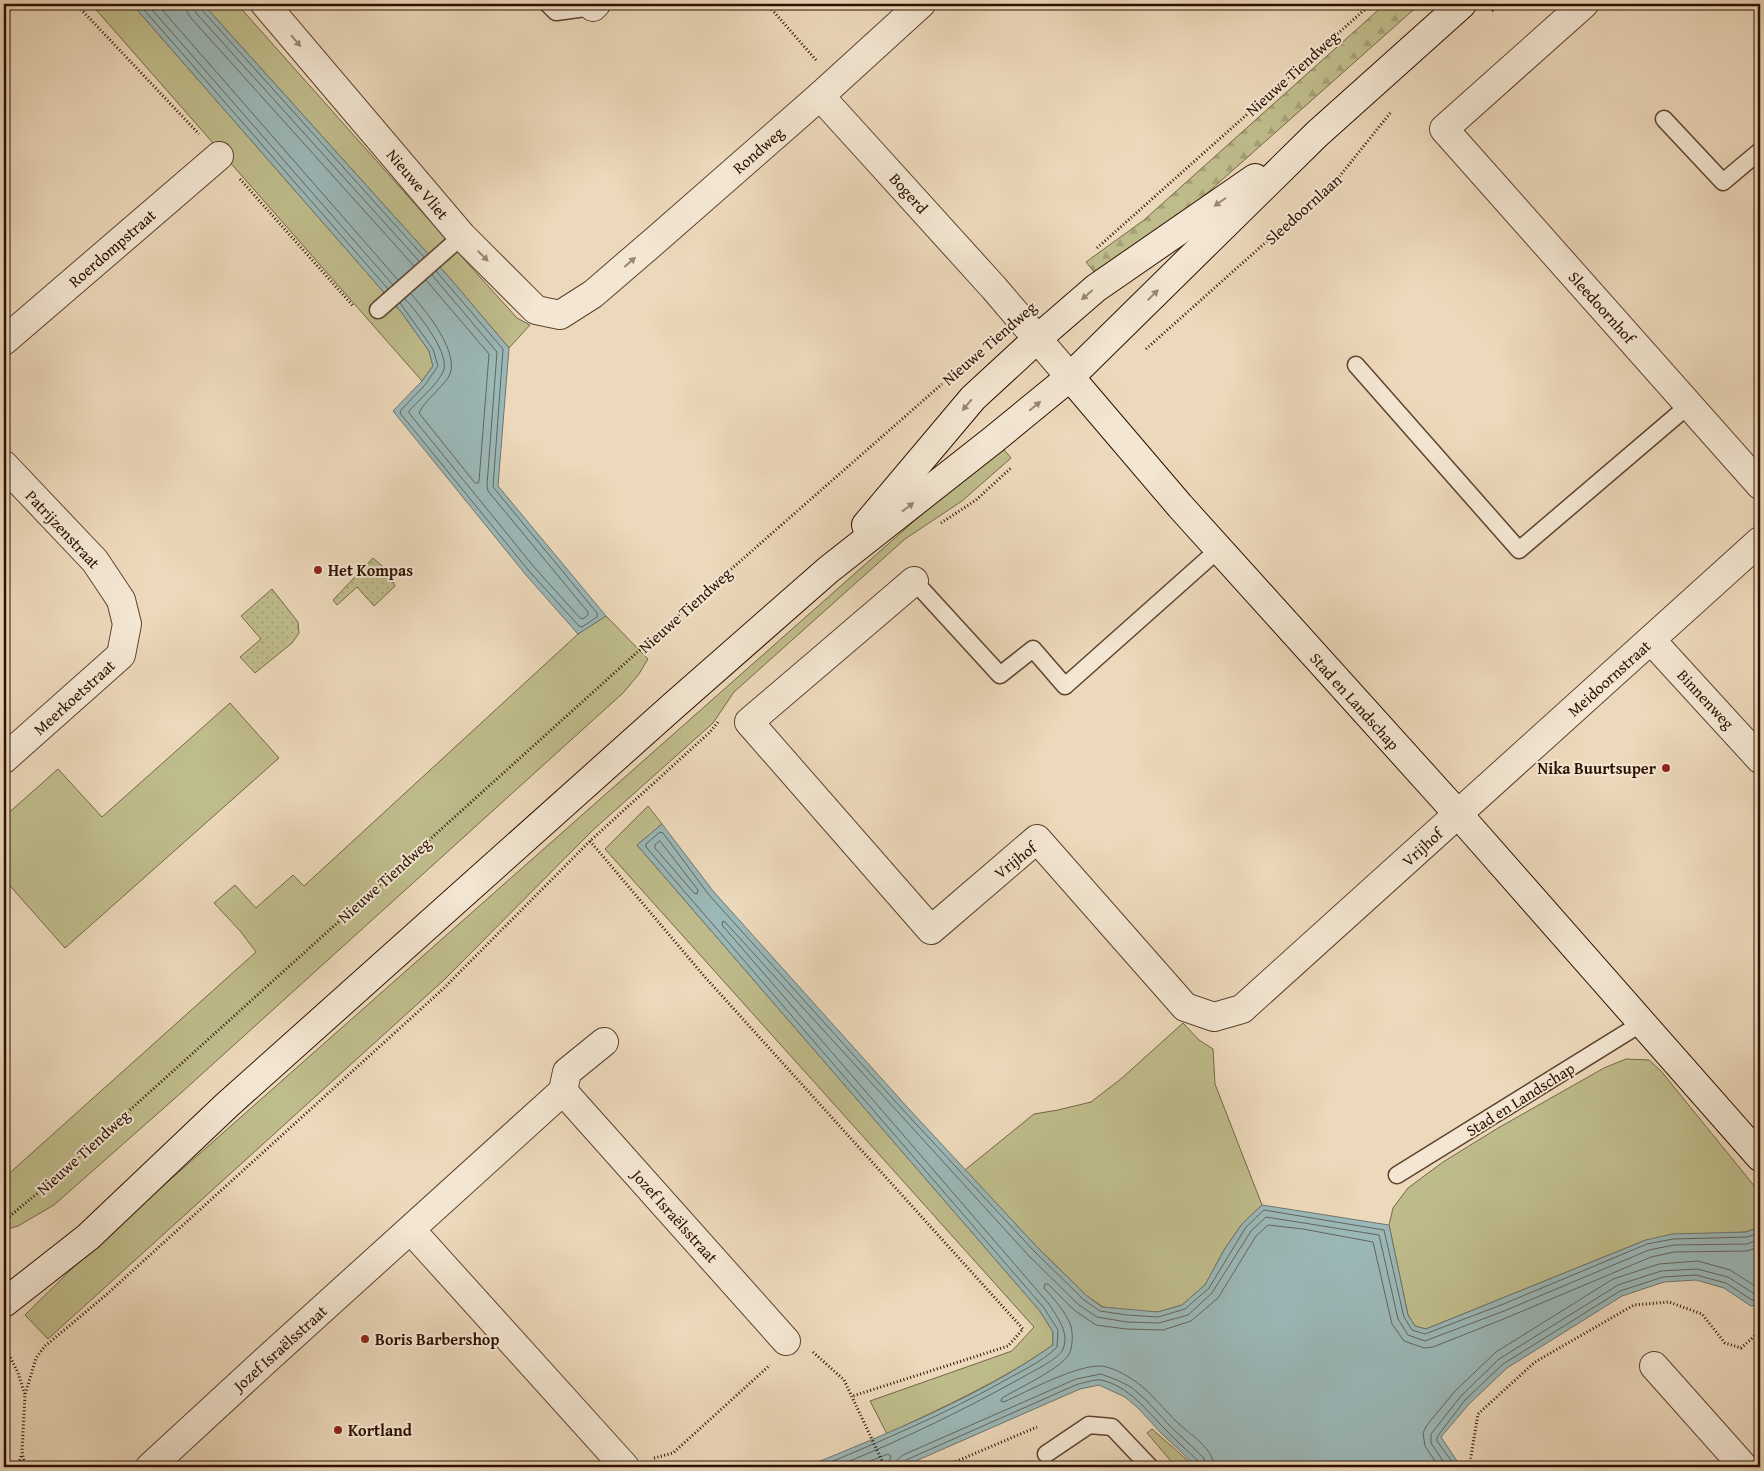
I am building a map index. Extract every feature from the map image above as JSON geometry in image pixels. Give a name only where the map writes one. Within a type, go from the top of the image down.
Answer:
[{"type":"street","name":"Nieuwe Vliet","points":[[265,4],[453,244],[536,310],[560,316],[593,294]]},
{"type":"street","name":"Rondweg","points":[[593,294],[820,96],[921,4]]},
{"type":"street","name":"Nieuwe Tiendweg","points":[[4,1303],[88,1237],[241,1092],[828,570],[1070,377],[1318,134],[1462,4]]},
{"type":"street","name":"Sleedoornhof","points":[[1584,4],[1444,129],[1760,485]]},
{"type":"street","name":"Bogerd","points":[[820,96],[994,288],[1070,377]]},
{"type":"street","name":"Nieuwe Tiendweg","points":[[828,570],[974,398],[1037,339],[1096,288],[1318,134]]},
{"type":"street","name":"Roerdompstraat","points":[[4,341],[219,156]]},
{"type":"street","name":"Stad en Landschap","points":[[1070,377],[1219,549],[1458,814],[1760,1157]]},
{"type":"street","name":"Patrijzenstraat","points":[[4,466],[96,561],[121,600],[128,624]]},
{"type":"street","name":"Meidoornstraat","points":[[1458,814],[1760,541]]},
{"type":"street","name":"Vrijhof","points":[[914,581],[749,722],[931,930],[1037,839],[1185,1007],[1214,1017],[1242,1009],[1458,814]]},
{"type":"street","name":"Meerkoetstraat","points":[[4,759],[121,655],[128,624]]},
{"type":"street","name":"Binnenweg","points":[[1651,640],[1760,759]]},
{"type":"street","name":"Jozef Israëlsstraat","points":[[150,1467],[563,1091],[567,1072],[604,1042]]},
{"type":"street","name":"Jozef Israëlsstraat","points":[[563,1091],[783,1337]]},
{"type":"street","points":[[412,1230],[625,1466]]},
{"type":"street","points":[[1654,1366],[1744,1467]]},
{"type":"lane","points":[[548,4],[556,12],[594,5]]},
{"type":"lane","points":[[1664,119],[1724,182],[1760,151]]},
{"type":"lane","points":[[378,310],[453,244]]},
{"type":"lane","points":[[1356,365],[1519,550],[1690,405]]},
{"type":"lane","points":[[914,581],[1000,675],[1033,649],[1065,686],[1219,549]]},
{"type":"lane","name":"Stad en Landschap","points":[[1397,1175],[1642,1023]]},
{"type":"lane","points":[[1046,1454],[1089,1425],[1112,1427],[1150,1467]]},
{"type":"path","points":[[767,4],[820,64],[820,96]]},
{"type":"path","name":"Nieuwe Tiendweg","points":[[1091,253],[1371,4]]},
{"type":"path","points":[[1487,16],[1501,4]]},
{"type":"path","name":"Sleedoornlaan","points":[[1140,354],[1339,177],[1394,107]]},
{"type":"path","name":"Nieuwe Tiendweg","points":[[4,1221],[39,1192],[663,629],[948,379]]},
{"type":"path","points":[[937,526],[976,500],[1016,463]]},
{"type":"path","points":[[25,1467],[22,1451],[25,1395],[36,1358],[45,1346],[106,1295],[443,990],[590,841],[710,732],[721,718]]},
{"type":"path","points":[[590,841],[704,976],[1023,1329],[1008,1346],[853,1396]]},
{"type":"path","points":[[1465,1467],[1470,1462],[1478,1414],[1535,1362],[1634,1305],[1669,1302],[1702,1314],[1725,1342],[1741,1348],[1760,1331]]},
{"type":"path","points":[[625,1466],[673,1453],[769,1366],[783,1337],[801,1341],[844,1380],[885,1467]]},
{"type":"path","points":[[4,1344],[18,1373],[25,1395]]},
{"type":"path","points":[[943,1467],[1011,1438]]},
{"type":"path","points":[[17,1467],[22,1451]]},
{"type":"green space","points":[[91,4],[132,4],[402,313],[429,351],[433,366],[422,381]]},
{"type":"green space","points":[[203,4],[237,4],[517,318],[530,325],[509,348],[448,276]]},
{"type":"green space","points":[[1385,4],[1420,4],[1160,235],[1095,273],[1086,262],[1144,220]]},
{"type":"green space","points":[[1000,445],[1011,458],[962,501],[905,539],[734,692],[713,723],[593,830],[445,979],[48,1339],[25,1315],[93,1248]]},
{"type":"green space","points":[[373,558],[389,572],[395,586],[374,606],[357,587],[337,605],[333,600]]},
{"type":"green space","points":[[272,589],[298,622],[299,633],[292,643],[255,673],[240,657],[261,639],[241,616]]},
{"type":"green space","points":[[606,616],[648,659],[639,674],[623,693],[182,1092],[54,1205],[18,1226],[4,1230],[4,1178],[256,952],[241,932],[214,903],[235,885],[256,908],[293,875],[304,886],[578,634]]},
{"type":"green space","points":[[230,703],[279,758],[65,948],[4,879],[4,817],[58,769],[102,817]]},
{"type":"green space","points":[[648,806],[662,824],[637,845],[1040,1311],[1053,1332],[1053,1345],[993,1382],[887,1434],[870,1401],[1012,1351],[1034,1327],[605,849]]},
{"type":"green space","points":[[1183,1023],[1199,1040],[1213,1049],[1215,1084],[1262,1205],[1242,1224],[1224,1250],[1205,1285],[1182,1305],[1158,1312],[1103,1307],[1087,1296],[1038,1248],[965,1170],[1034,1114],[1091,1102],[1122,1078]]},
{"type":"green space","points":[[1626,1059],[1649,1060],[1661,1071],[1760,1193],[1760,1227],[1746,1232],[1646,1240],[1426,1329],[1415,1326],[1408,1315],[1389,1225],[1393,1208],[1408,1188],[1443,1162],[1498,1128],[1604,1068]]},
{"type":"green space","points":[[1152,1429],[1195,1467],[1176,1467],[1147,1433]]},
{"type":"water","points":[[132,4],[203,4],[448,276],[509,348],[498,486],[606,616],[578,634],[526,575],[393,411],[422,381],[433,366],[429,351],[402,313]]},
{"type":"water","points":[[662,824],[713,891],[908,1108],[1038,1248],[1087,1296],[1102,1307],[1158,1312],[1182,1305],[1205,1285],[1224,1250],[1242,1224],[1262,1205],[1389,1225],[1408,1315],[1415,1326],[1426,1329],[1646,1240],[1672,1234],[1746,1232],[1760,1227],[1760,1304],[1751,1306],[1724,1288],[1696,1280],[1664,1282],[1622,1296],[1507,1368],[1469,1404],[1441,1437],[1459,1464],[1456,1467],[1197,1467],[1125,1397],[1099,1385],[1080,1389],[902,1467],[806,1467],[933,1413],[995,1382],[1053,1345],[1053,1332],[1040,1311],[637,845]]},
{"type":"place","name":"Het Kompas","points":[[318,570]]},
{"type":"place","name":"Nika Buurtsuper","points":[[1666,768]]},
{"type":"place","name":"Boris Barbershop","points":[[365,1339]]},
{"type":"place","name":"Kortland","points":[[338,1430]]}]
